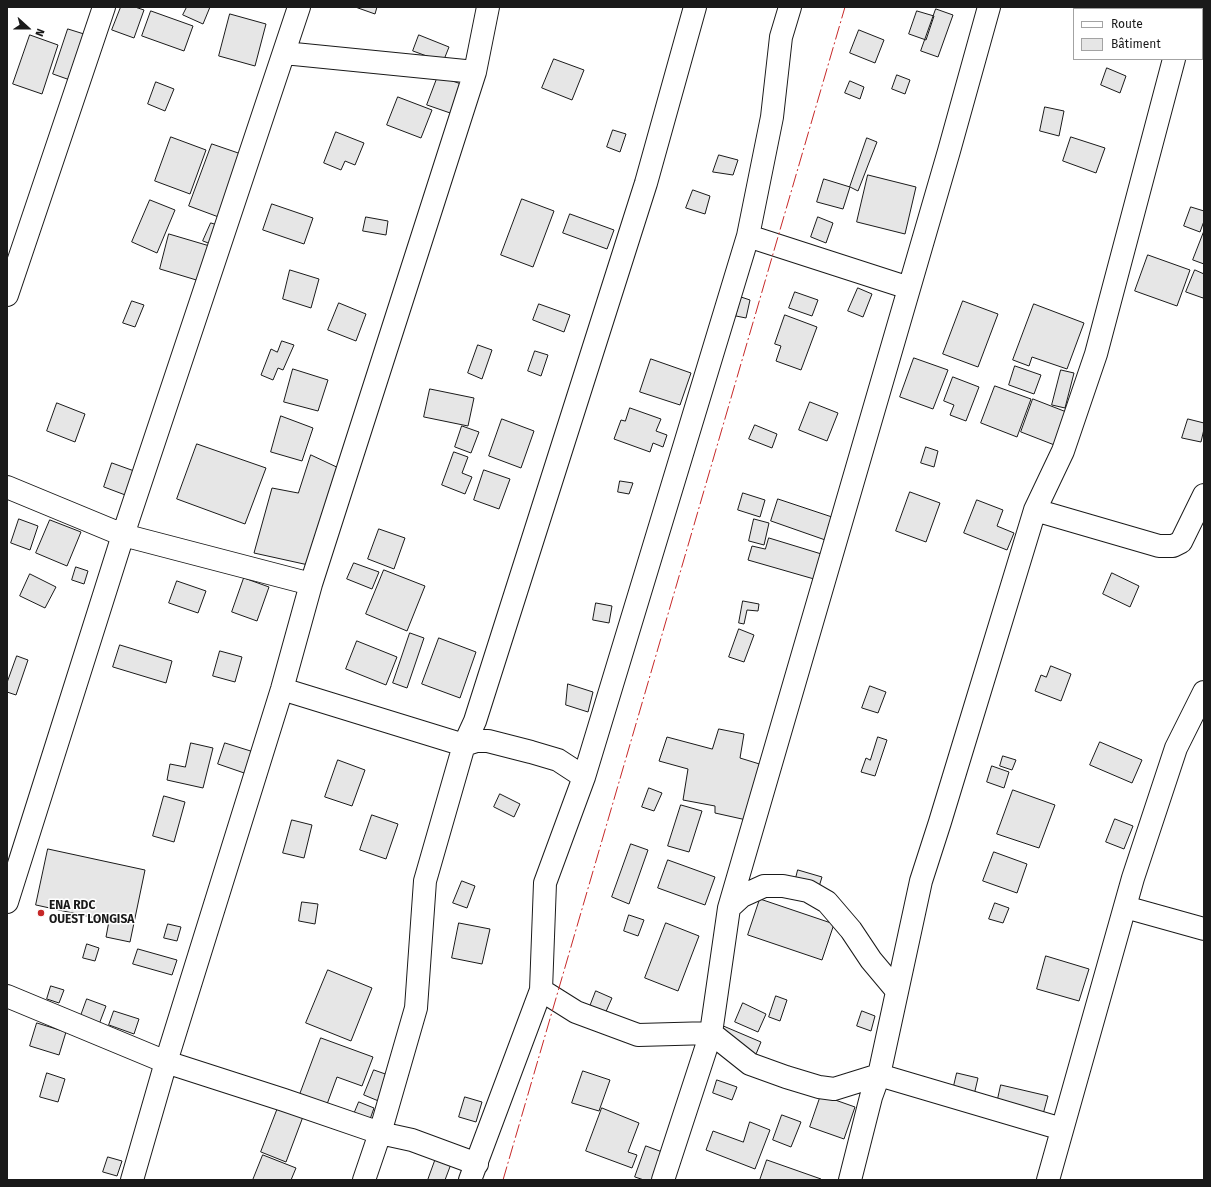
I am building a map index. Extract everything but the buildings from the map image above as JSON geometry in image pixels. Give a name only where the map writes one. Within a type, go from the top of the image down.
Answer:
[{"type":"street","points":[[7,295],[104,7]]},
{"type":"street","points":[[7,902],[123,535],[299,7]]},
{"type":"street","points":[[132,1180],[166,1062],[282,689],[311,584],[475,72],[488,7]]},
{"type":"street","points":[[364,1180],[380,1133],[416,1008],[425,881],[464,745],[476,721],[646,182],[695,7]]},
{"type":"street","points":[[7,996],[166,1062],[380,1133],[412,1140],[474,1172],[541,990],[545,883],[584,777],[748,236],[772,117],[781,37],[790,7]]},
{"type":"street","points":[[663,1180],[711,1033],[729,908],[949,151],[989,7]]},
{"type":"street","points":[[284,53],[475,72]]},
{"type":"street","points":[[850,1180],[871,1097],[879,1075],[921,882],[1035,510],[1063,451],[1096,354],[1174,60]]},
{"type":"street","points":[[748,236],[909,288]]},
{"type":"street","points":[[7,486],[123,535],[311,584]]},
{"type":"street","points":[[1035,510],[1160,546],[1173,546],[1181,542],[1204,495]]},
{"type":"street","points":[[282,689],[464,745],[476,740],[488,741],[531,752],[558,760],[584,777]]},
{"type":"street","points":[[1048,1180],[1133,878],[1176,748],[1204,692]]},
{"type":"street","points":[[729,908],[742,896],[764,886],[783,886],[808,891],[827,902],[851,930],[871,960],[897,991]]},
{"type":"street","points":[[1125,907],[1204,929]]},
{"type":"street","points":[[541,990],[576,1012],[638,1035],[711,1033],[750,1064],[819,1087],[834,1089],[879,1075],[1062,1129]]},
{"type":"power","points":[[503,1180],[845,7]]},
{"type":"place","name":"ENA RDC OUEST LONGISA","points":[[41,913]]}]
